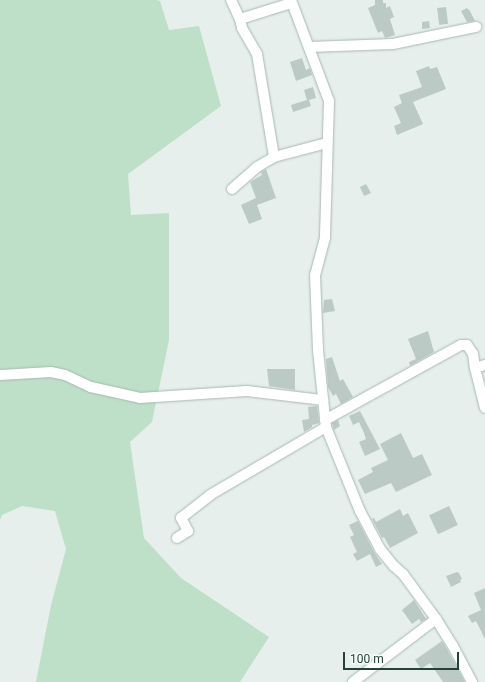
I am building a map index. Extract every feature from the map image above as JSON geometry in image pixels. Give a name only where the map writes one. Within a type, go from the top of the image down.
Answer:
[{"type":"street","points":[[231,0],[240,19],[242,28],[257,54],[274,157]]},
{"type":"street","points":[[240,19],[291,1],[329,101],[325,238],[315,275],[318,350],[326,423],[360,511],[380,549],[402,574],[436,619],[453,646],[472,682]]},
{"type":"street","points":[[309,47],[393,44],[476,27]]},
{"type":"street","points":[[232,189],[257,167],[274,157],[327,143]]},
{"type":"street","points":[[177,538],[188,531],[181,518],[210,495],[326,423],[461,345],[468,345],[480,367],[485,408]]},
{"type":"street","points":[[0,375],[51,372],[66,375],[91,387],[140,398],[247,391],[323,400]]},
{"type":"street","points":[[353,682],[436,619]]},
{"type":"green space","points":[[0,0],[157,0],[160,1],[169,30],[199,26],[221,106],[128,174],[131,215],[169,213],[169,340],[152,422],[130,442],[144,538],[181,578],[269,637],[240,682],[36,682],[51,605],[66,549],[55,511],[22,506],[2,515],[0,520]]},
{"type":"building","points":[[375,0],[383,0],[383,3],[386,3],[386,8],[390,6],[394,17],[390,19],[395,35],[385,38],[382,31],[378,33],[368,8],[375,5]]},
{"type":"building","points":[[446,7],[448,24],[439,25],[437,8]]},
{"type":"building","points":[[467,8],[475,21],[467,22],[461,11]]},
{"type":"building","points":[[429,21],[430,28],[422,29],[422,22]]},
{"type":"building","points":[[302,58],[306,70],[310,68],[312,75],[296,81],[290,62]]},
{"type":"building","points":[[429,66],[430,69],[437,67],[446,89],[413,102],[423,124],[397,135],[394,126],[401,123],[394,107],[402,103],[399,95],[422,87],[416,71]]},
{"type":"building","points":[[313,87],[316,98],[309,100],[311,106],[293,112],[291,105],[307,100],[304,90]]},
{"type":"building","points":[[266,169],[276,198],[257,205],[262,219],[249,224],[241,205],[256,198],[250,182],[262,175],[261,172]]},
{"type":"building","points":[[366,184],[371,193],[364,196],[360,187]]},
{"type":"building","points":[[332,299],[335,311],[323,313],[324,300]]},
{"type":"building","points":[[428,331],[434,352],[410,366],[409,362],[416,359],[408,339]]},
{"type":"building","points":[[332,357],[340,381],[343,379],[353,397],[341,404],[336,394],[333,396],[328,387],[326,359]]},
{"type":"building","points":[[267,369],[295,369],[295,390],[269,386]]},
{"type":"building","points":[[317,406],[319,423],[312,425],[312,427],[304,432],[302,420],[309,419],[308,407]]},
{"type":"building","points":[[360,411],[380,449],[365,456],[359,442],[366,439],[364,433],[359,422],[353,425],[349,416]]},
{"type":"building","points":[[338,420],[340,426],[334,430],[332,423]]},
{"type":"building","points":[[401,433],[413,458],[422,454],[432,475],[396,492],[391,483],[365,494],[358,480],[373,472],[371,468],[388,460],[380,444]]},
{"type":"building","points":[[449,506],[458,525],[438,534],[429,515]]},
{"type":"building","points":[[400,509],[403,516],[408,513],[418,533],[390,548],[384,537],[382,538],[372,519],[374,518],[376,522]]},
{"type":"building","points":[[358,521],[382,564],[376,567],[370,554],[357,561],[353,554],[357,552],[350,537],[354,535],[349,525]]},
{"type":"building","points":[[457,572],[462,579],[460,580],[461,582],[451,587],[446,576]]},
{"type":"building","points":[[485,588],[485,639],[476,621],[472,623],[468,616],[481,610],[474,593]]},
{"type":"building","points":[[414,600],[426,619],[421,622],[419,619],[412,624],[402,610]]},
{"type":"building","points":[[442,641],[465,682],[443,682],[430,663],[421,669],[415,660]]}]
